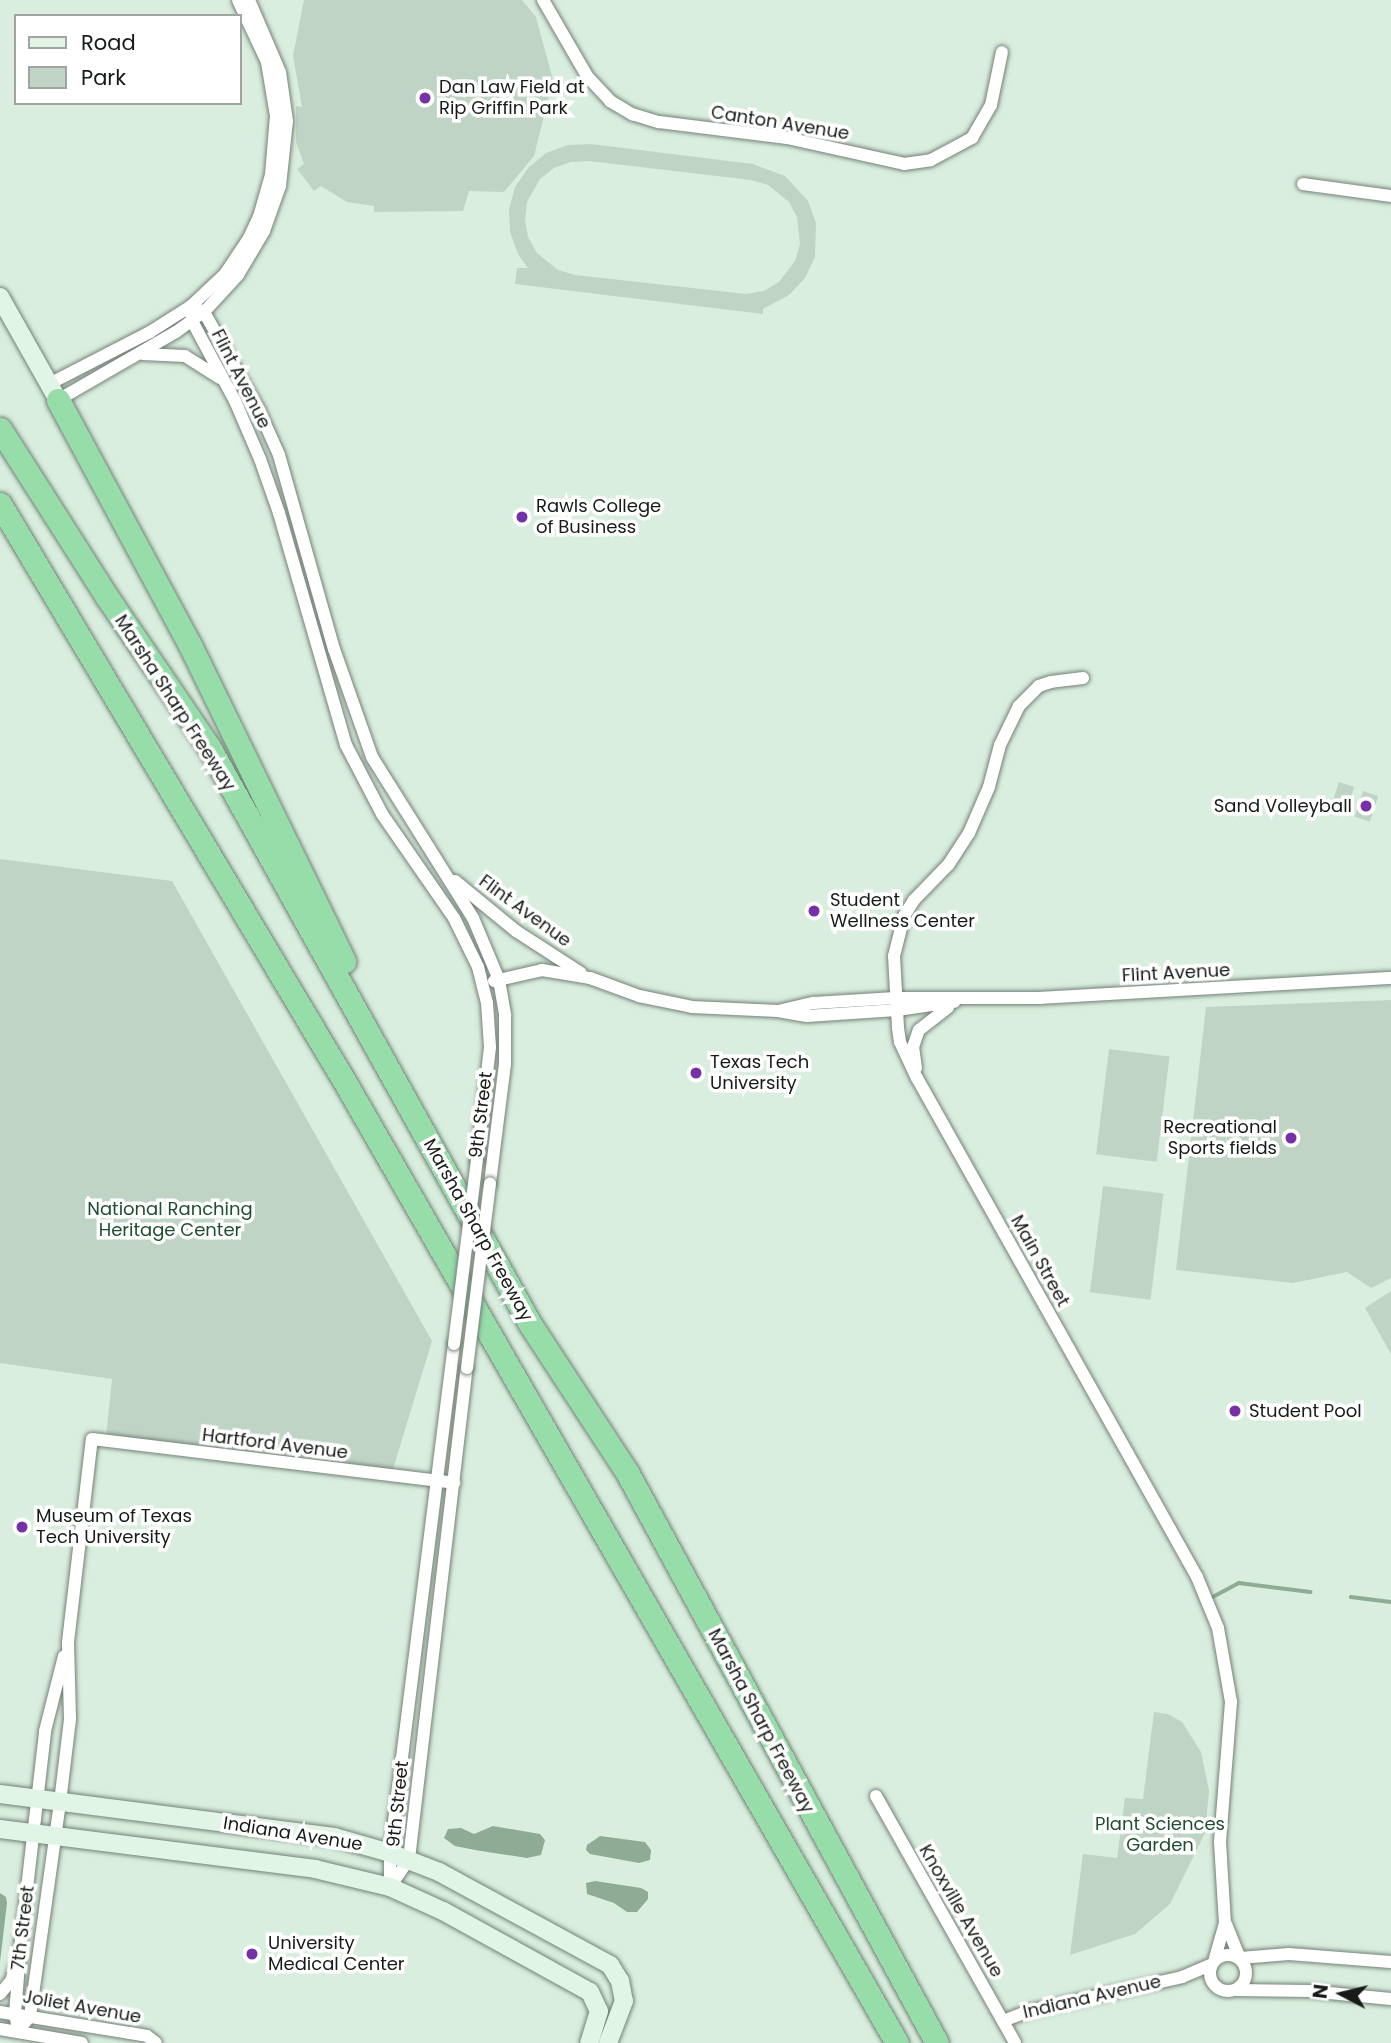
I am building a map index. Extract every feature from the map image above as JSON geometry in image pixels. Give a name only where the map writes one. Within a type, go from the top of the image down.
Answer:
[{"type":"highway","points":[[53,392],[190,645],[380,1035],[454,1168],[460,1199]]},
{"type":"highway","name":"Marsha Sharp Freeway","points":[[0,429],[107,597],[209,747],[530,1324],[628,1474],[937,2043]]},
{"type":"highway","points":[[0,504],[360,1107],[897,2043]]},
{"type":"highway","points":[[0,515],[42,573]]},
{"type":"street","points":[[53,392],[191,306],[225,274],[249,238],[266,198],[275,156],[276,116],[267,62],[238,0]]},
{"type":"street","points":[[53,392],[136,355],[192,321],[204,312],[238,275],[252,254],[273,208],[284,169],[287,121],[280,72],[249,0]]},
{"type":"street","name":"Canton Avenue","points":[[544,0],[587,76],[610,101],[632,114],[659,122],[787,138],[904,164],[931,160],[971,138],[991,105],[1002,52]]},
{"type":"street","points":[[1303,184],[1391,196]]},
{"type":"street","points":[[0,297],[53,392]]},
{"type":"street","name":"Flint Avenue","points":[[499,980],[478,928],[382,776],[364,741],[334,649],[279,455],[259,410],[204,312],[191,306],[192,321],[253,439],[279,513],[346,746],[382,814],[459,927],[483,982],[499,980],[542,970],[590,978],[639,996],[692,1007],[778,1011],[807,1016],[896,1004],[937,1006],[964,1000],[1391,978]]},
{"type":"street","points":[[136,355],[165,353],[185,356],[225,382]]},
{"type":"street","name":"Main Street","points":[[1083,678],[1039,686],[1017,709],[1000,745],[981,810],[969,833],[948,865],[914,900],[899,926],[894,956],[900,1042],[920,1083],[1211,1608],[1226,1661],[1231,1702],[1220,1842],[1225,1923],[1240,1958]]},
{"type":"street","name":"Flint Avenue","points":[[442,869],[516,931],[590,978]]},
{"type":"street","points":[[1353,981],[1391,971]]},
{"type":"street","name":"9th Street","points":[[390,1887],[409,1859],[506,1056],[505,1015],[499,980]]},
{"type":"street","name":"9th Street","points":[[390,1887],[390,1853],[490,1047],[483,982]]},
{"type":"street","points":[[920,1083],[913,1047],[919,1030],[939,1012],[964,1000]]},
{"type":"street","name":"Hartford Avenue","points":[[92,1439],[454,1483]]},
{"type":"street","name":"7th Street","points":[[30,2016],[69,1719],[68,1642],[92,1439]]},
{"type":"street","name":"7th Street","points":[[18,2031],[15,2013],[21,1940],[49,1705],[68,1642]]},
{"type":"street","name":"Indiana Avenue","points":[[0,1794],[301,1832],[409,1859],[457,1880],[598,1956],[614,1969],[624,1995],[623,2008],[608,2043]]},
{"type":"street","name":"Knoxville Avenue","points":[[876,1796],[1015,2043]]},
{"type":"street","name":"Indiana Avenue","points":[[0,1829],[315,1869],[390,1887],[443,1911],[581,1986],[598,2004],[598,2018],[589,2043]]},
{"type":"street","name":"Main Street","points":[[1213,1962],[1225,1923]]},
{"type":"street","points":[[0,1994],[11,1981],[21,1940]]},
{"type":"street","points":[[1391,1962],[1289,1954],[1240,1958],[1229,1954],[1213,1962],[1210,1976],[1219,1989],[1309,1991],[1391,1999]]},
{"type":"street","points":[[1235,1990],[1247,1977],[1245,1965],[1240,1958]]},
{"type":"street","name":"Indiana Avenue","points":[[1003,2021],[1029,2011],[1182,1978],[1213,1962]]},
{"type":"street","name":"Indiana Avenue","points":[[1182,1978],[1219,1989]]},
{"type":"street","name":"Joliet Avenue","points":[[0,2011],[130,2032],[147,2036],[156,2043]]},
{"type":"street","points":[[18,2031],[30,2016]]},
{"type":"street","name":"Joliet Avenue","points":[[0,2029],[82,2043]]},
{"type":"shaded area","name":"Texas Tech University","points":[[0,0],[1391,0],[1391,2043],[0,2043]]},
{"type":"shaded area","points":[[493,1826],[540,1834],[545,1840],[541,1855],[527,1858],[475,1850],[455,1846],[444,1838],[448,1829],[461,1828],[474,1834]]},
{"type":"shaded area","points":[[600,1836],[645,1842],[651,1850],[650,1860],[639,1863],[590,1854],[586,1850],[587,1845]]},
{"type":"shaded area","points":[[595,1881],[641,1888],[648,1892],[648,1899],[637,1912],[627,1912],[614,1903],[587,1894],[586,1883]]},
{"type":"shaded area","points":[[0,1893],[6,1897],[7,1903],[0,1962]]},
{"type":"green space","name":"Dan Law Field at Rip Griffin Park","points":[[304,0],[522,0],[536,17],[553,80],[534,156],[504,192],[469,191],[463,211],[374,212],[374,206],[347,202],[321,186],[314,191],[297,169],[304,164],[296,142],[296,106],[302,107],[293,56]]},
{"type":"green space","points":[[591,144],[753,164],[785,176],[808,201],[816,223],[815,257],[805,278],[789,295],[763,309],[763,314],[515,284],[517,268],[528,268],[518,254],[510,232],[509,209],[515,187],[528,168],[546,153],[568,145]],"holes":[[[589,161],[751,180],[768,185],[789,202],[797,217],[800,244],[795,261],[779,282],[764,291],[746,294],[575,275],[558,270],[537,253],[528,237],[525,220],[527,202],[540,179],[554,168],[571,162]]]},
{"type":"green space","name":"Sand Volleyball","points":[[1339,782],[1354,787],[1346,813],[1331,808]]},
{"type":"green space","name":"Sand Volleyball","points":[[1363,791],[1378,796],[1370,822],[1355,817]]},
{"type":"green space","name":"National Ranching Heritage Center","points":[[0,859],[172,881],[432,1341],[393,1469],[106,1436],[112,1379],[0,1363]]},
{"type":"green space","name":"Recreational Sports fields","points":[[1391,1000],[1391,1278],[1371,1288],[1347,1272],[1293,1283],[1176,1270],[1206,1007]]},
{"type":"green space","points":[[1109,1049],[1170,1056],[1157,1162],[1096,1154]]},
{"type":"green space","points":[[1103,1186],[1164,1193],[1151,1300],[1090,1292]]},
{"type":"green space","points":[[1391,1291],[1391,1354],[1365,1308]]},
{"type":"green space","name":"Plant Sciences Garden","points":[[1154,1712],[1168,1714],[1182,1722],[1201,1752],[1209,1791],[1205,1833],[1170,1904],[1135,1934],[1070,1955],[1083,1854],[1117,1858],[1125,1798],[1143,1799]]},
{"type":"waterway","points":[[1209,1599],[1239,1583],[1310,1592]]},
{"type":"waterway","points":[[1351,1597],[1391,1602]]},
{"type":"place","name":"Dan Law Field at Rip Griffin Park","points":[[425,98]]},
{"type":"place","name":"Rawls College of Business","points":[[522,517]]},
{"type":"place","name":"Sand Volleyball","points":[[1366,806]]},
{"type":"place","name":"Student Wellness Center","points":[[814,911]]},
{"type":"place","name":"Texas Tech University","points":[[696,1073]]},
{"type":"place","name":"Recreational Sports fields","points":[[1291,1138]]},
{"type":"place","name":"Student Pool","points":[[1235,1411]]},
{"type":"place","name":"Museum of Texas Tech University","points":[[22,1527]]},
{"type":"place","name":"University Medical Center","points":[[252,1954]]}]
